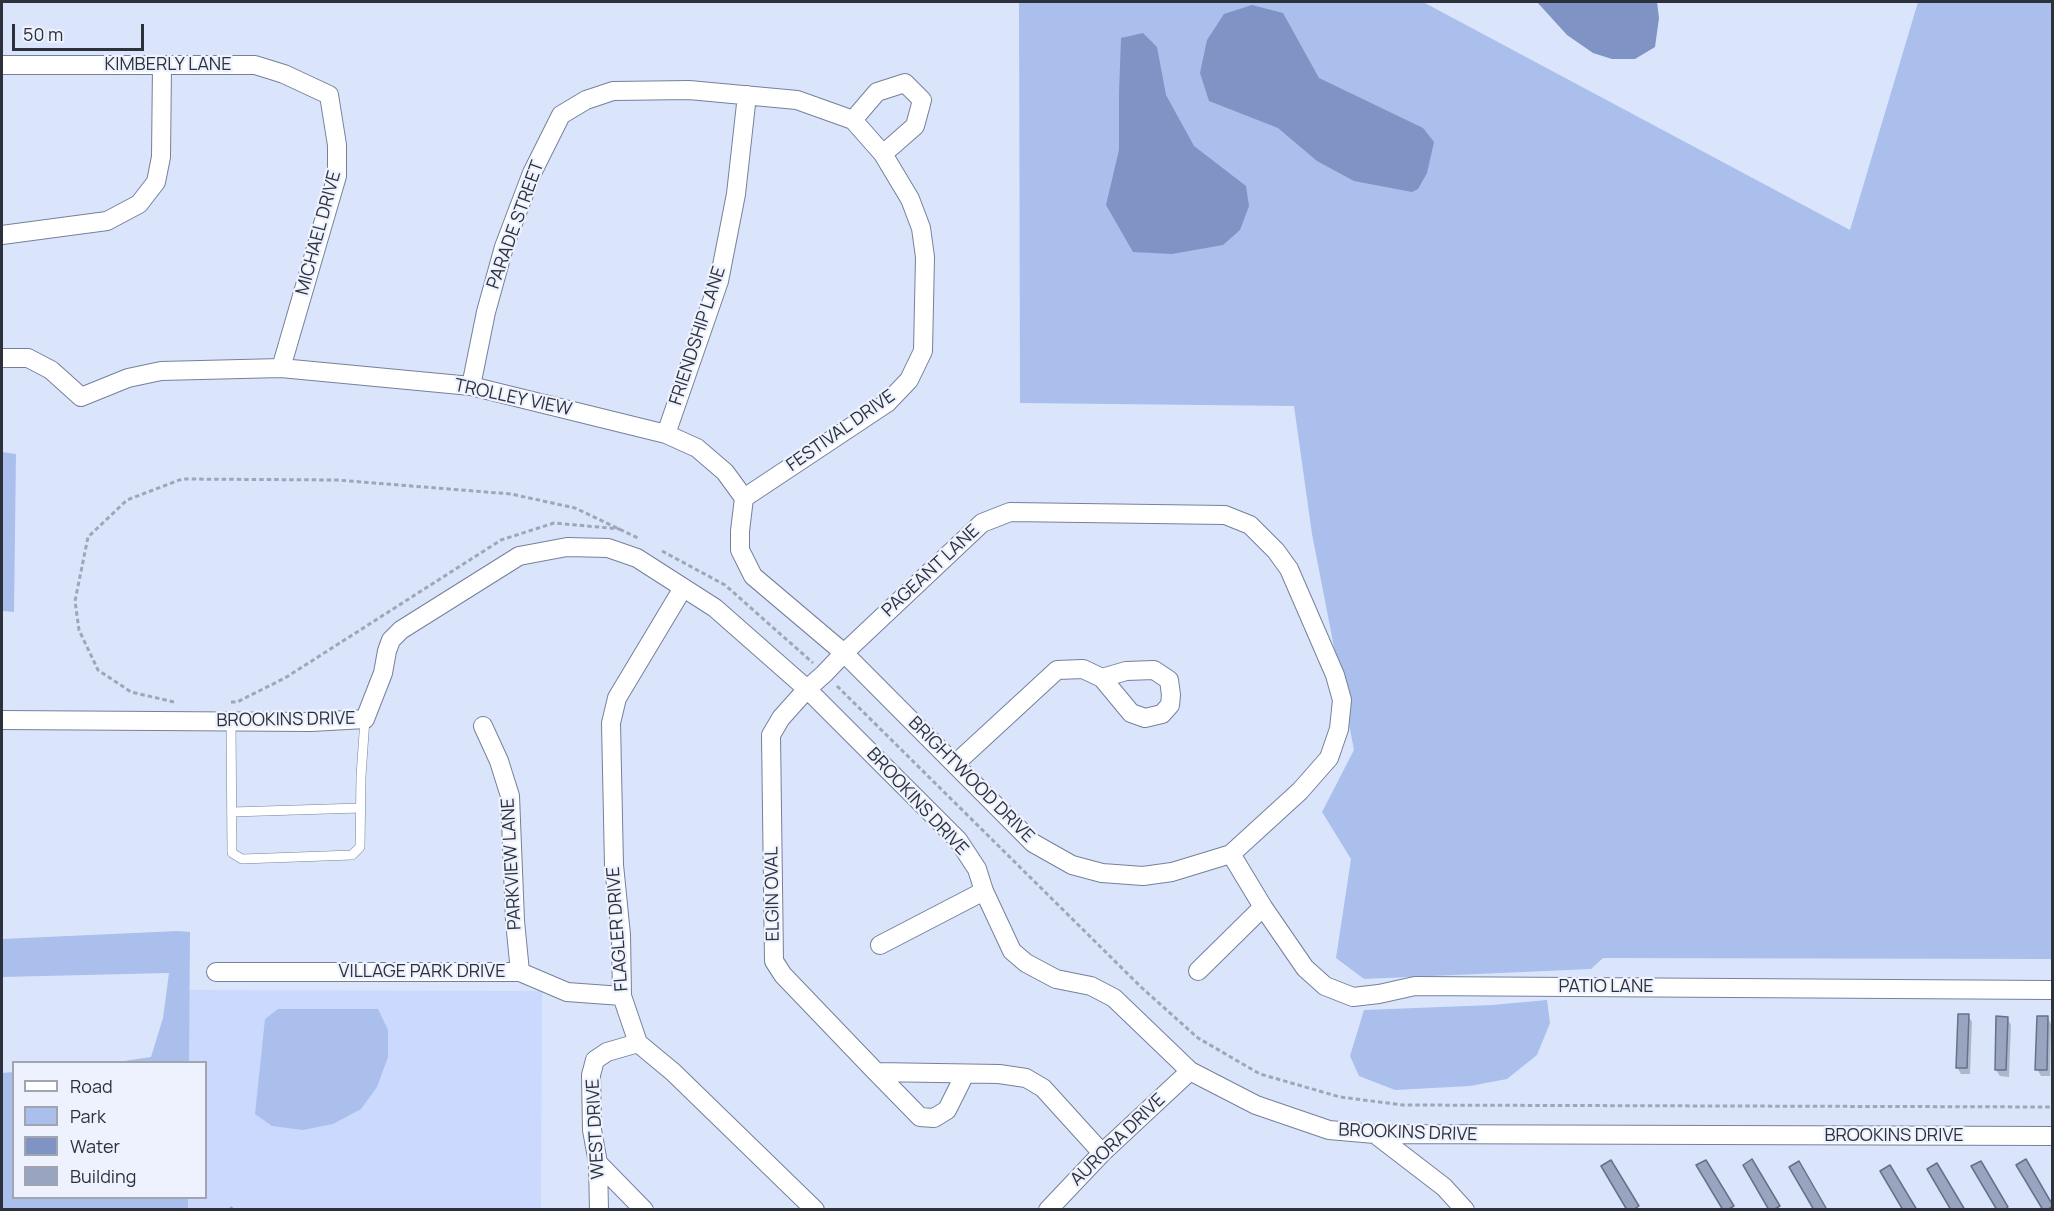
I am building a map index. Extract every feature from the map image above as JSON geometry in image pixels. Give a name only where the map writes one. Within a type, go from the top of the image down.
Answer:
[{"type":"street","name":"KIMBERLY LANE","points":[[2,65],[255,64],[284,74],[329,95]]},
{"type":"street","points":[[2,235],[107,221],[140,204],[156,182],[161,157],[162,66]]},
{"type":"street","points":[[853,120],[878,92],[905,83],[922,100],[915,126],[883,154]]},
{"type":"street","name":"PARADE STREET","points":[[471,386],[486,312],[504,247],[532,173],[561,115],[586,100],[613,91],[689,90],[747,95]]},
{"type":"street","name":"MICHAEL DRIVE","points":[[281,368],[337,176],[337,145],[329,95]]},
{"type":"street","name":"FESTIVAL DRIVE","points":[[744,498],[887,403],[909,380],[923,351],[925,257],[921,228],[910,199],[883,154],[853,120],[796,100],[747,95]]},
{"type":"street","name":"FRIENDSHIP LANE","points":[[666,434],[719,281],[736,194],[747,95]]},
{"type":"street","name":"TROLLEY VIEW","points":[[2,357],[28,358],[51,370],[81,397],[128,378],[161,370],[281,368],[471,386],[666,434],[697,448],[725,472],[744,498]]},
{"type":"street","points":[[744,498],[740,550],[753,576],[844,653]]},
{"type":"street","name":"PAGEANT LANE","points":[[807,689],[982,523],[1010,512],[1225,515]]},
{"type":"street","name":"BRIGHTWOOD DRIVE","points":[[844,653],[1033,843],[1072,865],[1101,873],[1143,876],[1172,872],[1231,854],[1300,791],[1329,758],[1339,729],[1342,700],[1335,675],[1288,569],[1276,551],[1250,525],[1225,515]]},
{"type":"street","name":"BROOKINS DRIVE","points":[[2,720],[311,722],[365,719],[383,673],[391,640],[401,630],[519,556],[567,547],[608,548],[637,558],[715,608],[807,689],[958,840],[977,869],[984,891],[1012,951],[1026,963],[1056,979],[1091,986],[1114,998],[1190,1071],[1256,1105],[1329,1130],[1375,1134],[2052,1136]]},
{"type":"street","name":"FLAGLER DRIVE","points":[[638,1043],[622,996],[621,935],[614,865],[611,723],[617,698],[683,588]]},
{"type":"street","points":[[955,764],[1057,670],[1083,669],[1102,678]]},
{"type":"street","name":"ELGIN OVAL","points":[[807,689],[781,718],[771,735],[774,961],[783,975],[920,1117],[934,1118],[947,1110],[965,1074]]},
{"type":"street","name":"PARKVIEW LANE","points":[[483,726],[499,761],[510,796],[515,921],[520,972]]},
{"type":"street","name":"PATIO LANE","points":[[1231,854],[1263,907],[1305,968],[1325,986],[1353,997],[1415,986],[2052,990]]},
{"type":"street","points":[[880,945],[984,891]]},
{"type":"street","points":[[1198,971],[1263,907]]},
{"type":"street","name":"VILLAGE PARK DRIVE","points":[[216,972],[520,972],[567,992],[622,996]]},
{"type":"street","points":[[638,1043],[673,1072],[815,1209]]},
{"type":"street","name":"WEST DRIVE","points":[[599,1209],[598,1163],[592,1130],[591,1075],[595,1060],[607,1052],[638,1043]]},
{"type":"street","name":"AURORA DRIVE","points":[[1048,1209],[1102,1153],[1190,1071]]},
{"type":"street","points":[[876,1072],[999,1074],[1026,1078],[1043,1088],[1102,1153]]},
{"type":"street","points":[[1375,1134],[1444,1187],[1465,1209]]},
{"type":"street","points":[[598,1163],[644,1209]]},
{"type":"lane","points":[[231,721],[232,853],[242,859],[352,855],[360,847],[365,719]]},
{"type":"lane","points":[[232,812],[360,808]]},
{"type":"path","points":[[182,704],[131,692],[98,670],[79,630],[75,601],[88,537],[127,500],[182,479],[337,480],[511,494],[575,508],[641,540]]},
{"type":"path","points":[[226,703],[237,702],[285,678],[501,540],[554,524],[620,529]]},
{"type":"path","points":[[662,551],[725,585],[813,664]]},
{"type":"path","points":[[841,689],[1142,987],[1198,1038],[1260,1074],[1340,1097],[1403,1105],[2052,1107]]},
{"type":"shaded area","points":[[189,990],[542,991],[541,1209],[188,1209],[188,1199],[207,1199],[207,1061],[189,1061]]},
{"type":"green space","points":[[1019,2],[1423,2],[1850,230],[1918,2],[2052,2],[2052,959],[1603,958],[1591,969],[1364,979],[1336,958],[1351,859],[1322,812],[1354,750],[1312,534],[1294,406],[1020,403]]},
{"type":"green space","points":[[2,452],[16,454],[14,612],[2,611]]},
{"type":"green space","points":[[190,932],[189,1061],[124,1061],[151,1057],[163,1018],[169,973],[2,977],[2,939]]},
{"type":"green space","points":[[1547,1000],[1550,1023],[1537,1055],[1507,1079],[1470,1086],[1395,1090],[1359,1076],[1350,1056],[1364,1010],[1492,1005]]},
{"type":"green space","points":[[278,1009],[378,1009],[388,1030],[388,1057],[377,1087],[361,1109],[333,1124],[303,1130],[272,1126],[255,1114],[265,1019]]},
{"type":"green space","points":[[12,1072],[12,1199],[188,1199],[188,1209],[2,1209],[2,1073]]},
{"type":"water","points":[[1537,2],[1657,2],[1659,18],[1655,47],[1635,59],[1612,59],[1593,53],[1567,35]]},
{"type":"water","points":[[1252,5],[1283,13],[1319,78],[1423,128],[1434,142],[1427,173],[1418,189],[1412,192],[1354,181],[1317,161],[1278,128],[1209,101],[1200,73],[1207,40],[1224,14]]},
{"type":"water","points":[[1143,33],[1157,47],[1166,95],[1194,146],[1246,186],[1249,206],[1240,230],[1223,245],[1172,254],[1133,252],[1106,205],[1119,150],[1121,38]]},
{"type":"building","points":[[1958,1014],[1969,1014],[1967,1068],[1956,1068]]},
{"type":"building","points":[[1996,1016],[2008,1017],[2006,1070],[1995,1070]]},
{"type":"building","points":[[2037,1016],[2048,1016],[2047,1070],[2035,1070]]},
{"type":"building","points":[[1752,1159],[1780,1206],[1773,1210],[1769,1210],[1743,1165]]},
{"type":"building","points":[[2026,1159],[2052,1204],[2047,1210],[2043,1210],[2016,1165]]},
{"type":"building","points":[[1611,1160],[1639,1206],[1633,1210],[1627,1210],[1601,1166]]},
{"type":"building","points":[[1706,1160],[1734,1206],[1727,1210],[1723,1210],[1696,1165]]},
{"type":"building","points":[[1799,1161],[1826,1208],[1823,1210],[1814,1210],[1789,1167]]},
{"type":"building","points":[[1981,1161],[2008,1207],[2004,1210],[1997,1210],[1971,1166]]},
{"type":"building","points":[[1937,1163],[1965,1210],[1951,1210],[1927,1169]]},
{"type":"building","points":[[1890,1165],[1917,1210],[1903,1210],[1880,1171]]}]
